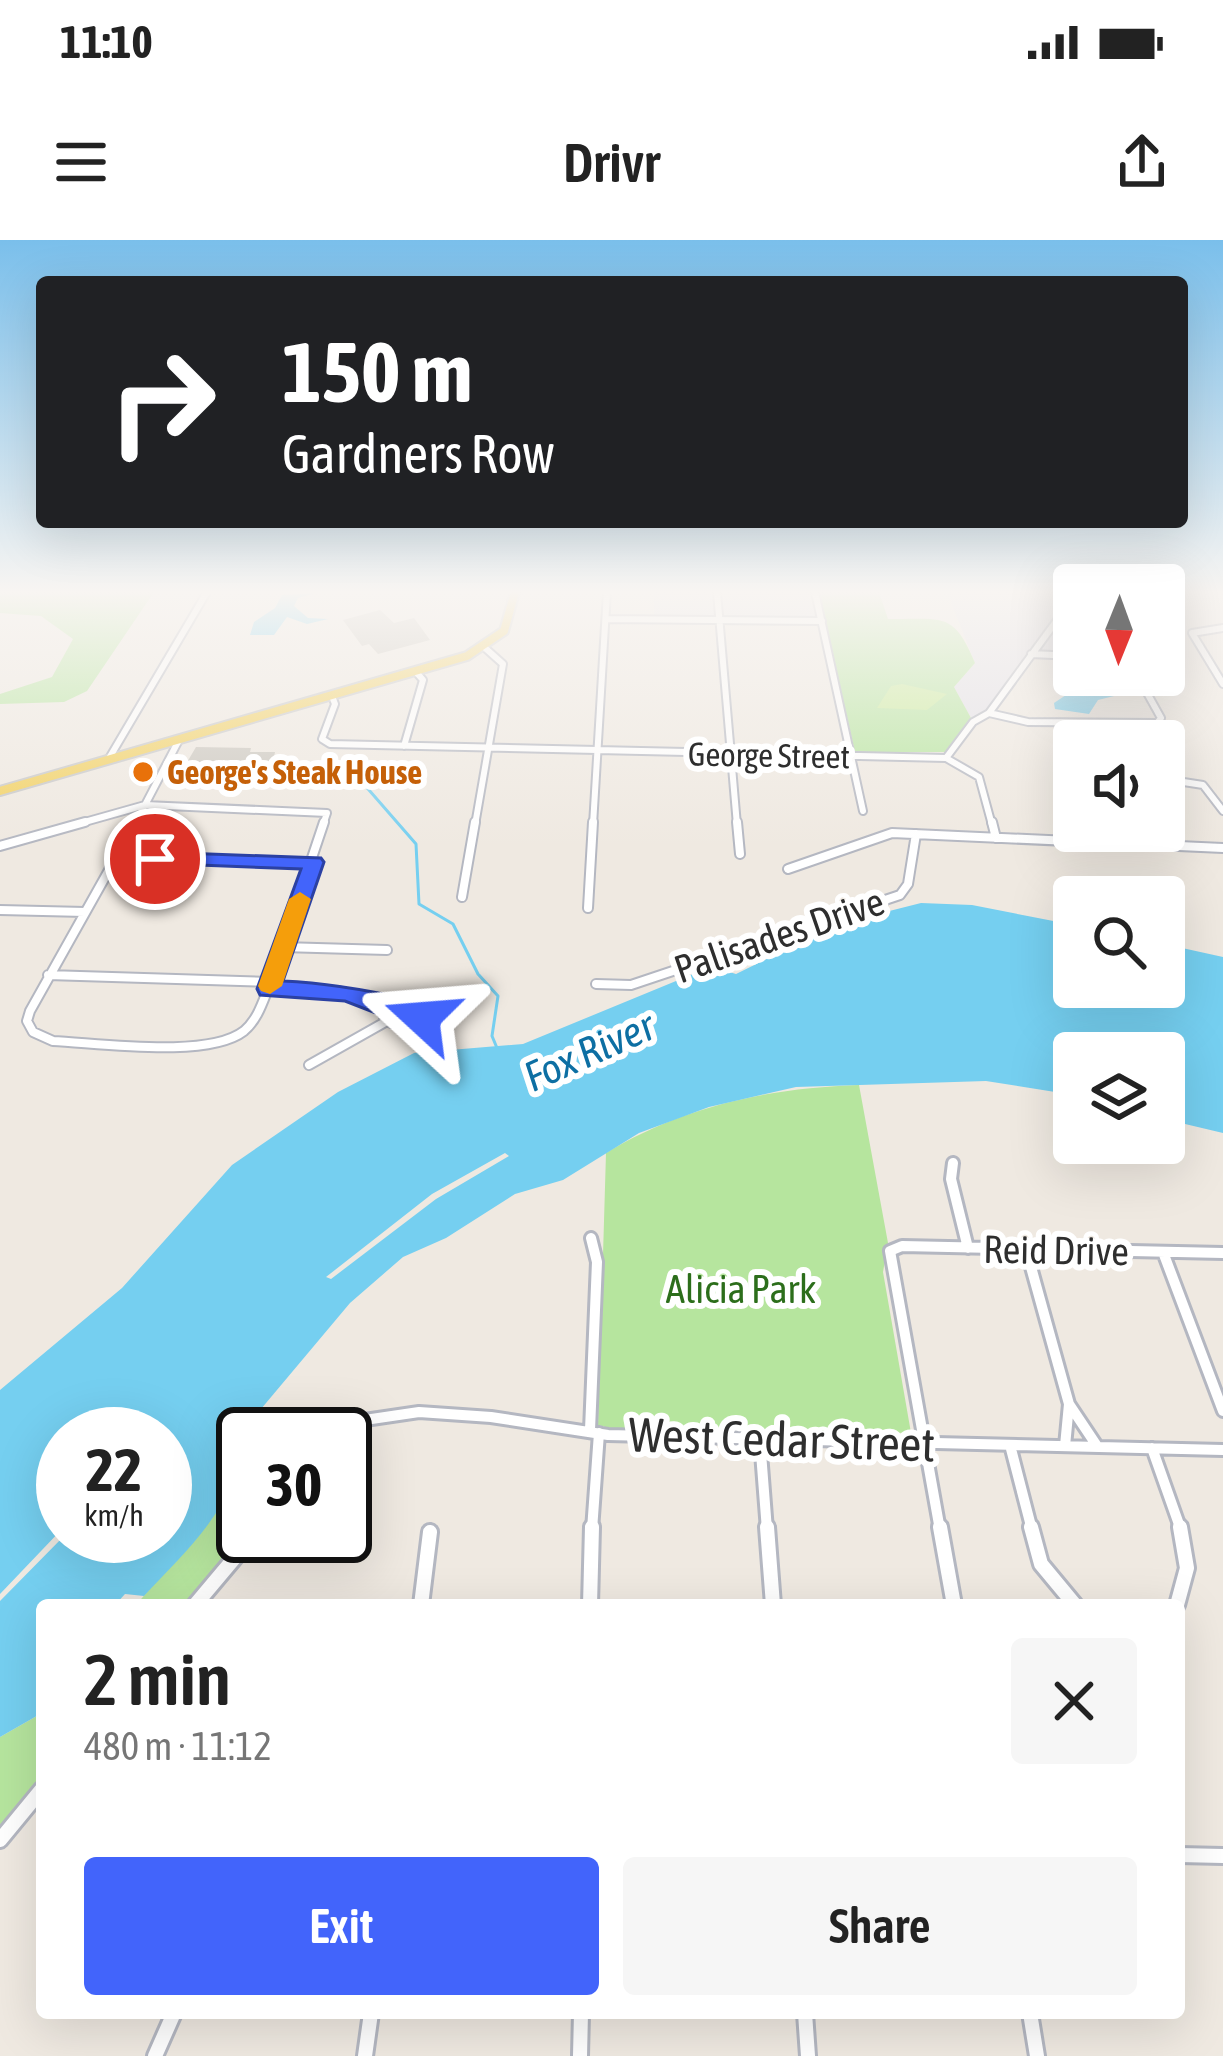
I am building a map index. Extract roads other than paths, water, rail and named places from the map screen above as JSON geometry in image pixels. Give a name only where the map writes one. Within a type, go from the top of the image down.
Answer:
[{"type":"main road","points":[[0,791],[397,677]]},
{"type":"street","points":[[108,760],[157,677]]},
{"type":"street","points":[[404,746],[420,677]]},
{"type":"street","points":[[462,896],[501,677]]},
{"type":"street","points":[[588,908],[602,677]]},
{"type":"street","points":[[726,677],[740,854]]},
{"type":"street","points":[[833,677],[863,811]]},
{"type":"street","points":[[996,838],[979,777],[946,758],[973,722],[989,713],[1015,677]]},
{"type":"street","name":"George Street","points":[[332,696],[335,704],[324,742],[946,758]]},
{"type":"street","points":[[989,713],[1028,722],[1160,722],[1148,696]]},
{"type":"street","points":[[0,846],[145,805],[320,810],[329,820],[253,1023],[217,1044],[52,1041],[33,1032],[27,1018],[48,975],[145,805],[179,740]]},
{"type":"street","points":[[1185,782],[1203,785],[1223,811]]},
{"type":"street","name":"Palisades Drive","points":[[596,984],[631,985],[895,897],[907,888],[916,834]]},
{"type":"street","name":"Palisades Drive","points":[[788,869],[872,836],[1053,840]]},
{"type":"street","name":"Palisades Drive","points":[[1185,846],[1223,848]]},
{"type":"street","points":[[116,857],[314,862]]},
{"type":"street","points":[[0,910],[85,912]]},
{"type":"street","points":[[282,947],[387,950]]},
{"type":"street","points":[[48,975],[348,993],[384,1009],[398,1005],[404,1016]]},
{"type":"street","points":[[384,1009],[387,1021]]},
{"type":"street","points":[[309,1065],[387,1021],[448,1011]]},
{"type":"street","points":[[953,1162],[952,1180],[968,1248]]},
{"type":"street","points":[[590,1599],[597,1262],[591,1238]]},
{"type":"street","name":"Reid Drive","points":[[925,1444],[890,1251],[902,1246],[1223,1253]]},
{"type":"street","points":[[1026,1249],[1069,1404],[1097,1446]]},
{"type":"street","points":[[1163,1252],[1223,1411]]},
{"type":"street","points":[[1065,1446],[1069,1404]]},
{"type":"street","name":"West Cedar Street","points":[[372,1415],[398,1413],[760,1440],[1223,1450]]},
{"type":"street","points":[[760,1440],[773,1599]]},
{"type":"street","points":[[925,1444],[953,1599]]},
{"type":"street","points":[[1010,1445],[1035,1549],[1048,1577],[1069,1599]]},
{"type":"street","points":[[1152,1448],[1186,1554],[1188,1576],[1179,1599]]},
{"type":"street","points":[[422,1599],[430,1532]]},
{"type":"street","points":[[200,1599],[230,1563]]},
{"type":"street","points":[[0,1840],[36,1796]]},
{"type":"street","points":[[1185,1855],[1223,1856]]},
{"type":"street","points":[[155,2056],[171,2019]]},
{"type":"street","points":[[365,2056],[369,2019]]},
{"type":"street","points":[[580,2056],[581,2019]]},
{"type":"street","points":[[805,2019],[808,2056]]},
{"type":"street","points":[[1031,2019],[1037,2056]]},
{"type":"water","points":[[1064,696],[1114,696],[1098,700],[1089,714],[1055,709],[1054,703]]},
{"type":"water","name":"Fox River","points":[[921,903],[972,905],[1053,921],[1053,1008],[1185,1008],[1185,949],[1223,957],[1223,1133],[1185,1124],[1185,1032],[1053,1032],[1053,1092],[986,1081],[796,1087],[709,1107],[639,1133],[563,1180],[515,1194],[446,1238],[403,1257],[350,1303],[263,1407],[216,1407],[216,1512],[192,1544],[192,1407],[36,1407],[36,1556],[0,1594],[0,1390],[122,1288],[232,1165],[338,1092],[414,1053],[523,1044],[716,968],[736,974],[838,924]],"holes":[[[505,1153],[509,1156],[436,1199],[331,1279],[326,1277],[432,1194]]]},
{"type":"water","points":[[37,1563],[175,1563],[144,1596],[36,1599],[36,1716],[0,1737],[0,1601]]},
{"type":"waterway","name":"Fox River","points":[[308,771],[316,779],[362,782],[416,844],[419,904],[453,924],[478,974],[498,996],[492,1036],[497,1048]]},
{"type":"place","name":"George's Steak House","points":[[143,772]]},
{"type":"park label","name":"Alicia Park","points":[[741,1289]]}]
